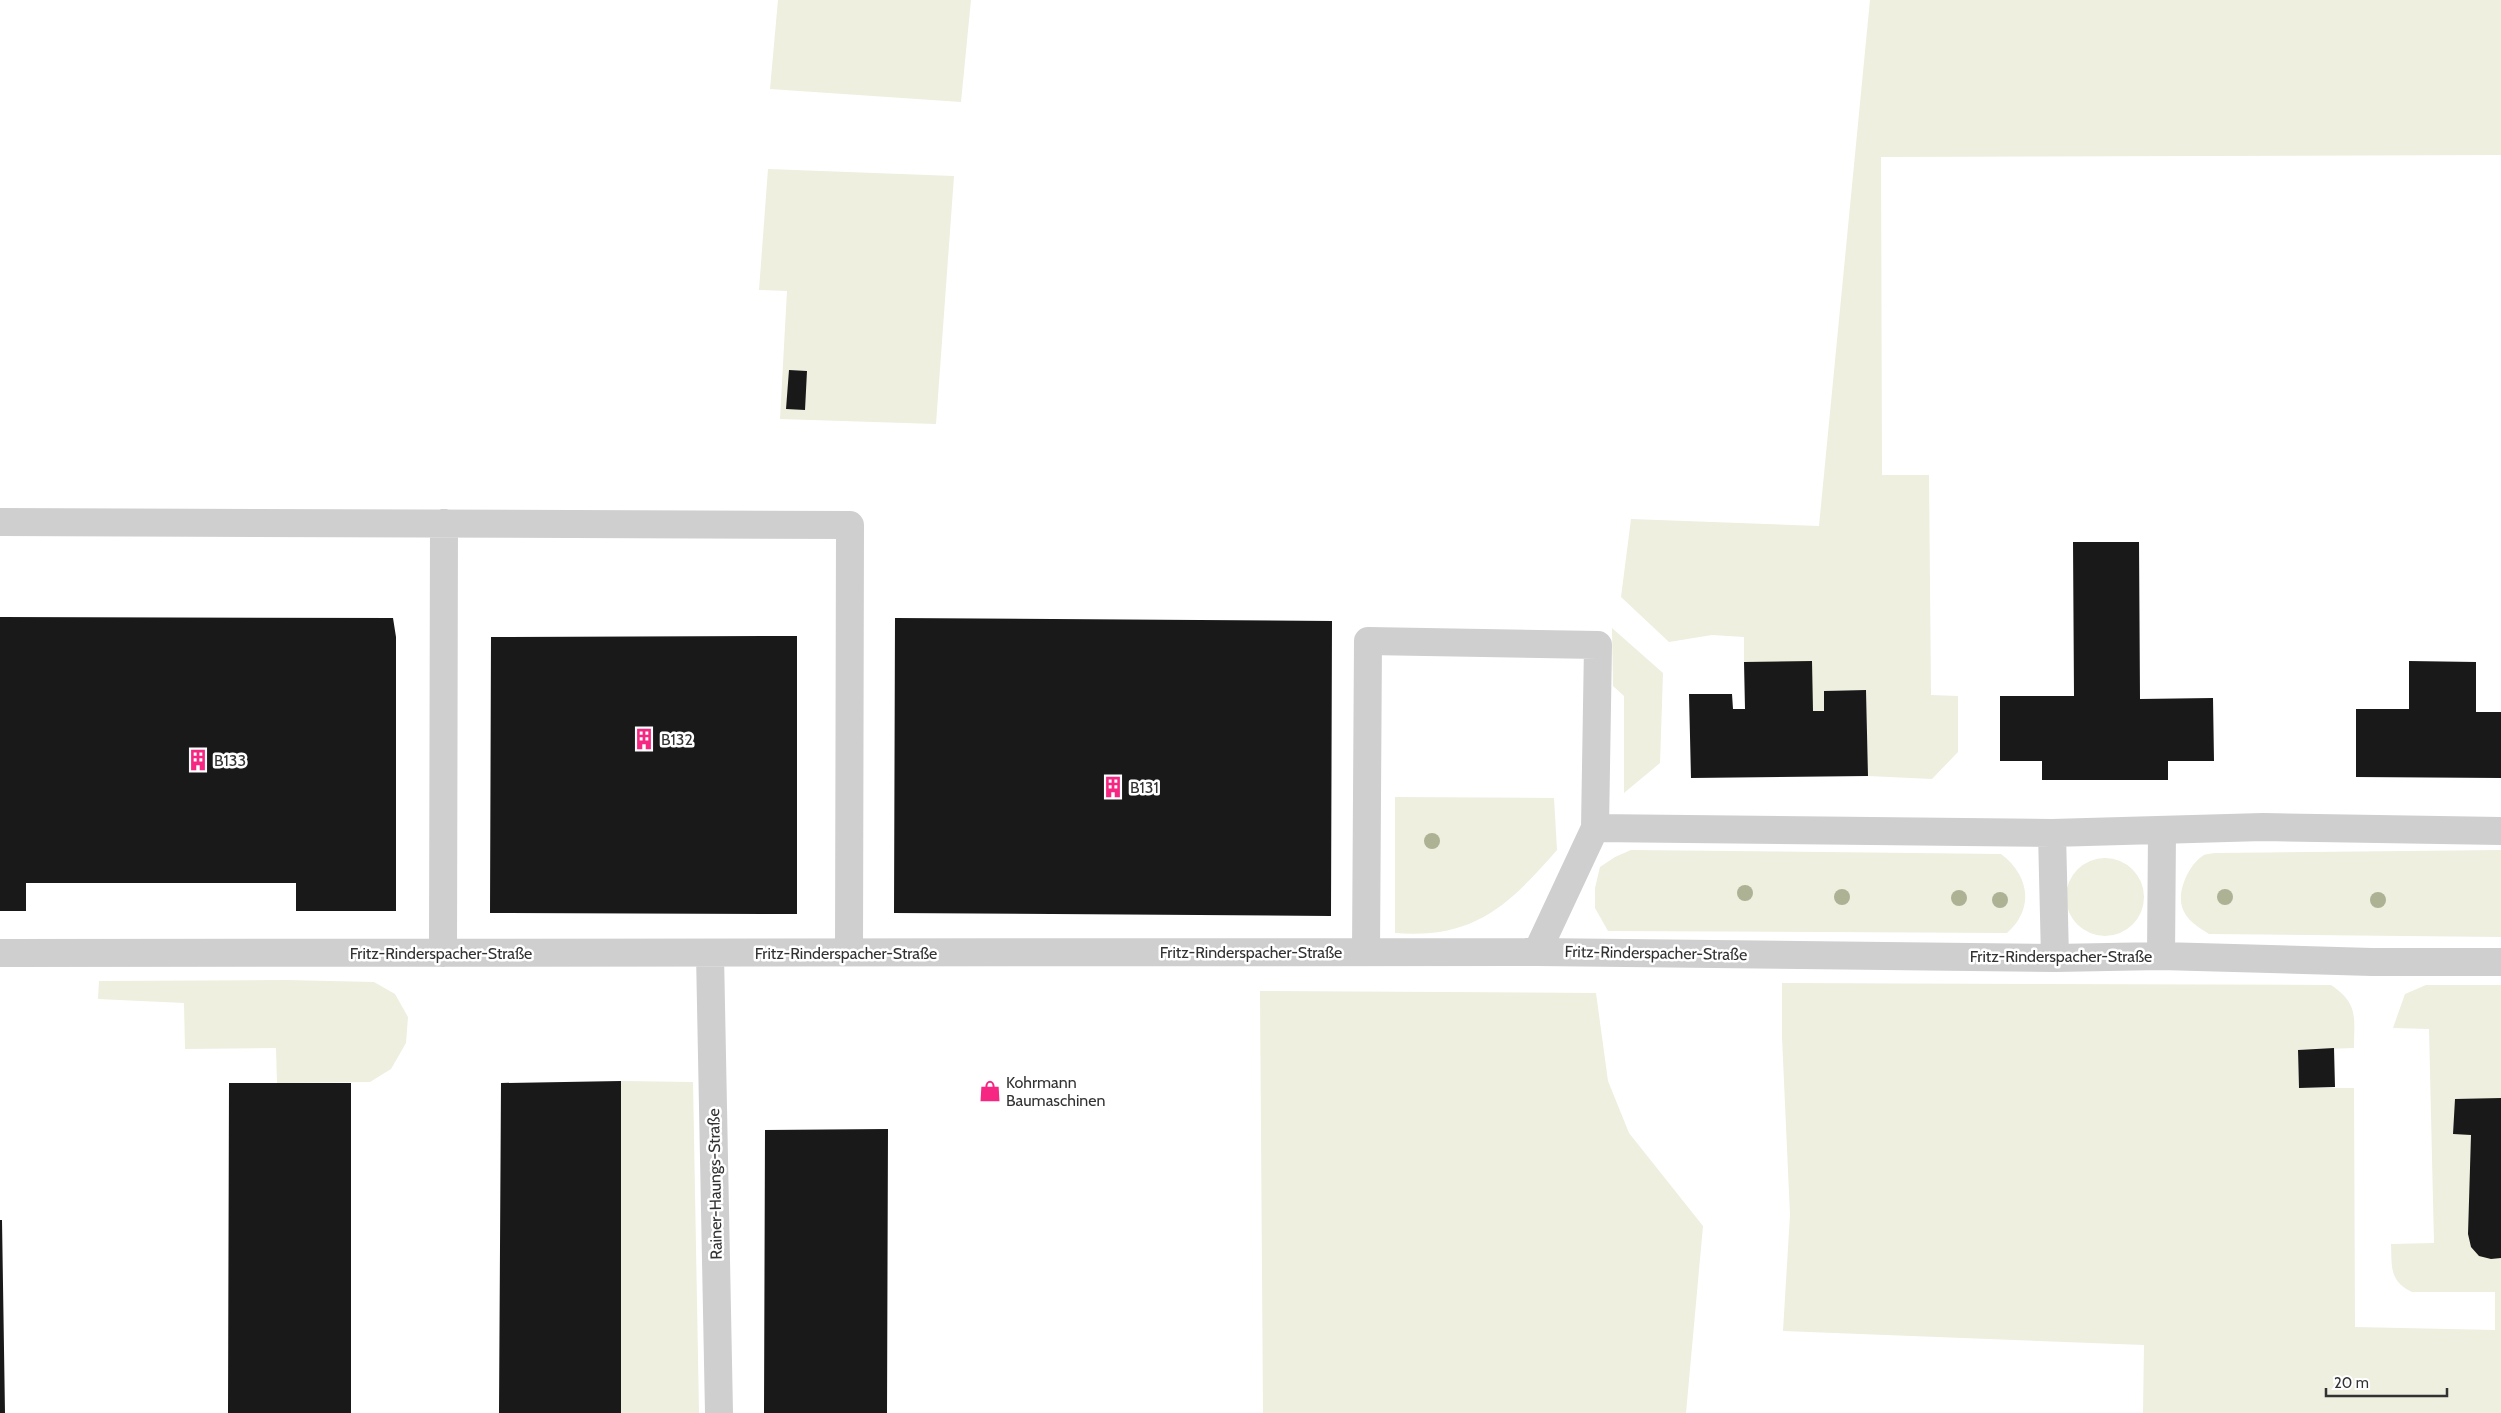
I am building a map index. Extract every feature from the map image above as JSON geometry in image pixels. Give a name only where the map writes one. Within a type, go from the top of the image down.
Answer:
[{"type":"street","points":[[0,522],[850,524],[849,952]]},
{"type":"street","points":[[443,953],[444,523]]},
{"type":"street","points":[[1366,952],[1368,641],[1598,644],[1595,828],[1537,952]]},
{"type":"street","points":[[1595,828],[2052,834],[2262,827],[2501,831]]},
{"type":"street","points":[[2162,831],[2162,956]]},
{"type":"street","points":[[2052,834],[2055,958]]},
{"type":"street","name":"Fritz-Rinderspacher-Straße","points":[[0,953],[1537,952],[2055,958],[2162,956],[2372,962],[2501,962]]},
{"type":"street","name":"Rainer-Haungs-Straße","points":[[710,954],[719,1413]]},
{"type":"green space","points":[[778,0],[971,0],[961,102],[770,89]]},
{"type":"green space","points":[[1870,0],[2501,0],[2501,155],[1881,157],[1882,475],[1929,475],[1931,695],[1958,696],[1958,752],[1932,779],[1868,776],[1866,690],[1824,691],[1824,711],[1813,711],[1744,662],[1744,637],[1712,635],[1669,642],[1621,597],[1631,519],[1819,526]]},
{"type":"green space","points":[[768,169],[954,176],[936,424],[780,419],[787,291],[759,290]]},
{"type":"green space","points":[[1612,628],[1663,673],[1660,763],[1624,793],[1624,696],[1613,686]]},
{"type":"green space","points":[[1395,797],[1554,798],[1557,850],[1522,887],[1487,915],[1468,924],[1447,930],[1423,933],[1395,933]]},
{"type":"green space","points":[[1631,850],[2001,854],[2018,872],[2023,882],[2025,903],[2016,923],[2007,933],[1608,931],[1595,908],[1595,888],[1600,867],[1615,857]]},
{"type":"green space","points":[[2501,850],[2501,937],[2209,934],[2189,919],[2182,907],[2181,893],[2183,885],[2194,864],[2204,855],[2216,853]]},
{"type":"green space","points":[[2105,858],[2120,861],[2137,875],[2141,882],[2144,897],[2141,912],[2127,929],[2120,933],[2105,936],[2090,933],[2073,919],[2069,912],[2066,897],[2069,882],[2083,865],[2090,861]]},
{"type":"green space","points":[[286,980],[374,982],[395,994],[408,1017],[406,1043],[391,1069],[370,1082],[277,1083],[276,1048],[185,1049],[184,1003],[98,999],[99,981]]},
{"type":"green space","points":[[1782,983],[2331,985],[2351,1005],[2354,1019],[2354,1048],[2298,1050],[2299,1088],[2354,1088],[2355,1327],[2495,1330],[2495,1292],[2412,1292],[2399,1283],[2393,1272],[2391,1244],[2434,1243],[2429,1029],[2393,1028],[2405,994],[2426,985],[2501,985],[2501,1413],[2143,1413],[2144,1345],[1783,1331],[1790,1215],[1782,1037]]},
{"type":"green space","points":[[1260,991],[1596,993],[1608,1081],[1629,1133],[1703,1226],[1686,1413],[1263,1413]]},
{"type":"green space","points":[[621,1081],[693,1082],[699,1413],[621,1413]]},
{"type":"building","points":[[789,370],[807,371],[805,410],[786,409]]},
{"type":"building","points":[[2073,542],[2139,542],[2140,699],[2213,698],[2214,761],[2168,761],[2168,780],[2042,780],[2042,761],[2000,761],[2000,696],[2074,696]]},
{"type":"building","name":"B133","points":[[0,617],[393,618],[396,637],[396,911],[296,911],[296,883],[26,883],[26,911],[0,911]]},
{"type":"building","name":"B131","points":[[895,618],[1332,621],[1331,916],[894,913]]},
{"type":"building","name":"B132","points":[[797,636],[797,914],[490,913],[491,637]]},
{"type":"building","points":[[1812,661],[1813,711],[1824,711],[1824,691],[1866,690],[1868,776],[1691,778],[1689,694],[1732,694],[1733,709],[1745,709],[1744,662]]},
{"type":"building","points":[[2409,661],[2476,662],[2476,712],[2501,712],[2501,778],[2356,777],[2356,709],[2409,709]]},
{"type":"building","points":[[2334,1048],[2335,1087],[2299,1088],[2298,1050]]},
{"type":"building","points":[[621,1081],[621,1413],[499,1413],[501,1083]]},
{"type":"building","points":[[229,1083],[351,1083],[351,1413],[228,1413]]},
{"type":"building","points":[[2501,1098],[2501,1258],[2491,1259],[2479,1256],[2471,1247],[2468,1234],[2471,1135],[2453,1134],[2455,1099]]},
{"type":"building","points":[[888,1129],[887,1413],[764,1413],[765,1130]]},
{"type":"building","points":[[0,1220],[2,1220],[5,1413],[0,1413]]},
{"type":"place","name":"B132","points":[[644,739]]},
{"type":"place","name":"B133","points":[[198,760]]},
{"type":"place","name":"B131","points":[[1113,787]]},
{"type":"place","name":"Kohrmann Baumaschinen","points":[[990,1091]]}]
